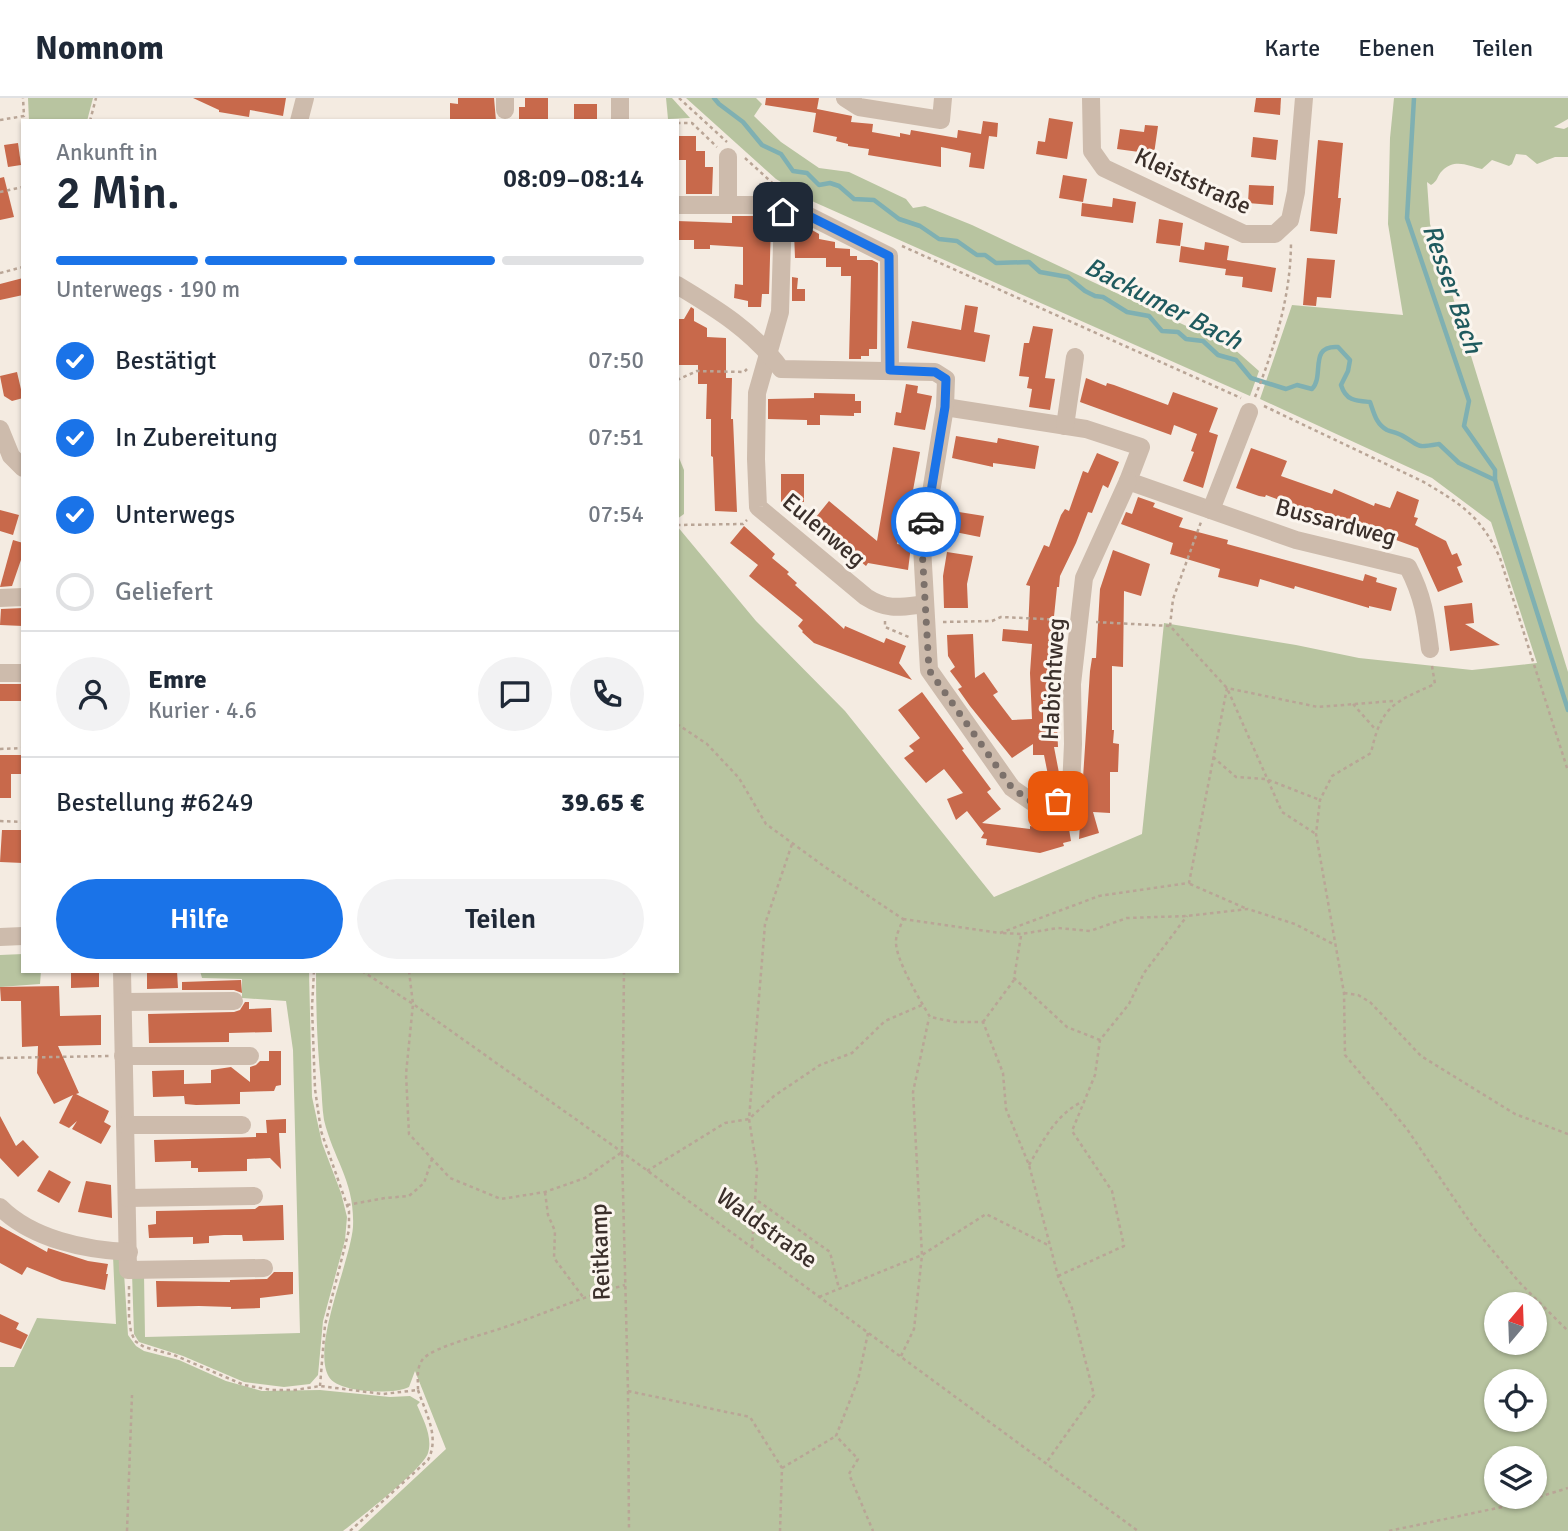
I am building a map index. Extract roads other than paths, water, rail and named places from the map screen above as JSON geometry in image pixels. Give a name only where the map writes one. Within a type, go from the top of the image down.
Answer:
[{"type":"street","points":[[300,119],[305,98]]},
{"type":"street","points":[[620,98],[620,119]]},
{"type":"street","points":[[845,98],[859,107],[941,120],[943,98]]},
{"type":"street","name":"Kleiststraße","points":[[1091,98],[1092,150],[1104,167],[1244,234],[1275,234],[1290,220],[1296,192],[1304,98]]},
{"type":"street","points":[[728,204],[735,154]]},
{"type":"street","points":[[679,205],[766,205],[783,212],[809,216],[889,256],[890,370]]},
{"type":"street","points":[[768,351],[780,312],[783,212]]},
{"type":"street","points":[[679,286],[739,324],[768,351],[782,369],[935,372],[942,375],[948,385],[945,407],[1086,429],[1141,447],[1128,481]]},
{"type":"street","name":"Eulenweg","points":[[768,351],[757,393],[758,507],[866,597],[886,607],[925,604]]},
{"type":"street","points":[[1065,426],[1075,357]]},
{"type":"street","points":[[1211,510],[1253,406]]},
{"type":"street","name":"Habichtweg","points":[[945,407],[922,547],[929,670],[1012,788],[1032,802],[1058,801],[1072,788],[1072,684],[1084,578],[1128,481]]},
{"type":"street","points":[[0,429],[14,459]]},
{"type":"street","name":"Bussardweg","points":[[1128,481],[1296,540],[1408,567],[1420,589],[1425,607],[1430,649]]},
{"type":"street","points":[[0,598],[21,597]]},
{"type":"street","points":[[0,673],[21,673]]},
{"type":"street","points":[[0,937],[21,936]]},
{"type":"street","points":[[122,973],[129,1261]]},
{"type":"street","points":[[122,1002],[234,1001]]},
{"type":"street","points":[[123,1056],[250,1056]]},
{"type":"street","points":[[125,1125],[242,1125]]},
{"type":"street","points":[[128,1198],[254,1196]]},
{"type":"street","points":[[0,1207],[40,1233],[129,1261],[264,1268]]},
{"type":"waterway","name":"Backumer Bach","points":[[714,98],[743,122],[762,145],[781,154],[793,171],[807,173],[819,185],[830,183],[839,186],[854,199],[874,200],[899,219],[920,226],[939,239],[957,241],[977,255],[985,255],[996,263],[1029,262],[1040,272],[1068,277],[1085,291],[1103,297],[1127,312],[1149,316],[1162,331],[1178,332],[1186,339],[1203,341],[1218,355],[1236,360],[1251,378],[1286,389],[1297,385],[1312,389],[1316,383],[1323,351],[1338,347],[1350,360],[1341,385],[1343,390],[1352,399],[1370,402],[1383,428],[1419,446],[1439,444],[1459,463],[1495,480]]},
{"type":"waterway","name":"Resser Bach","points":[[1414,98],[1407,218],[1469,401],[1464,426],[1495,470],[1495,480],[1568,710]]}]
